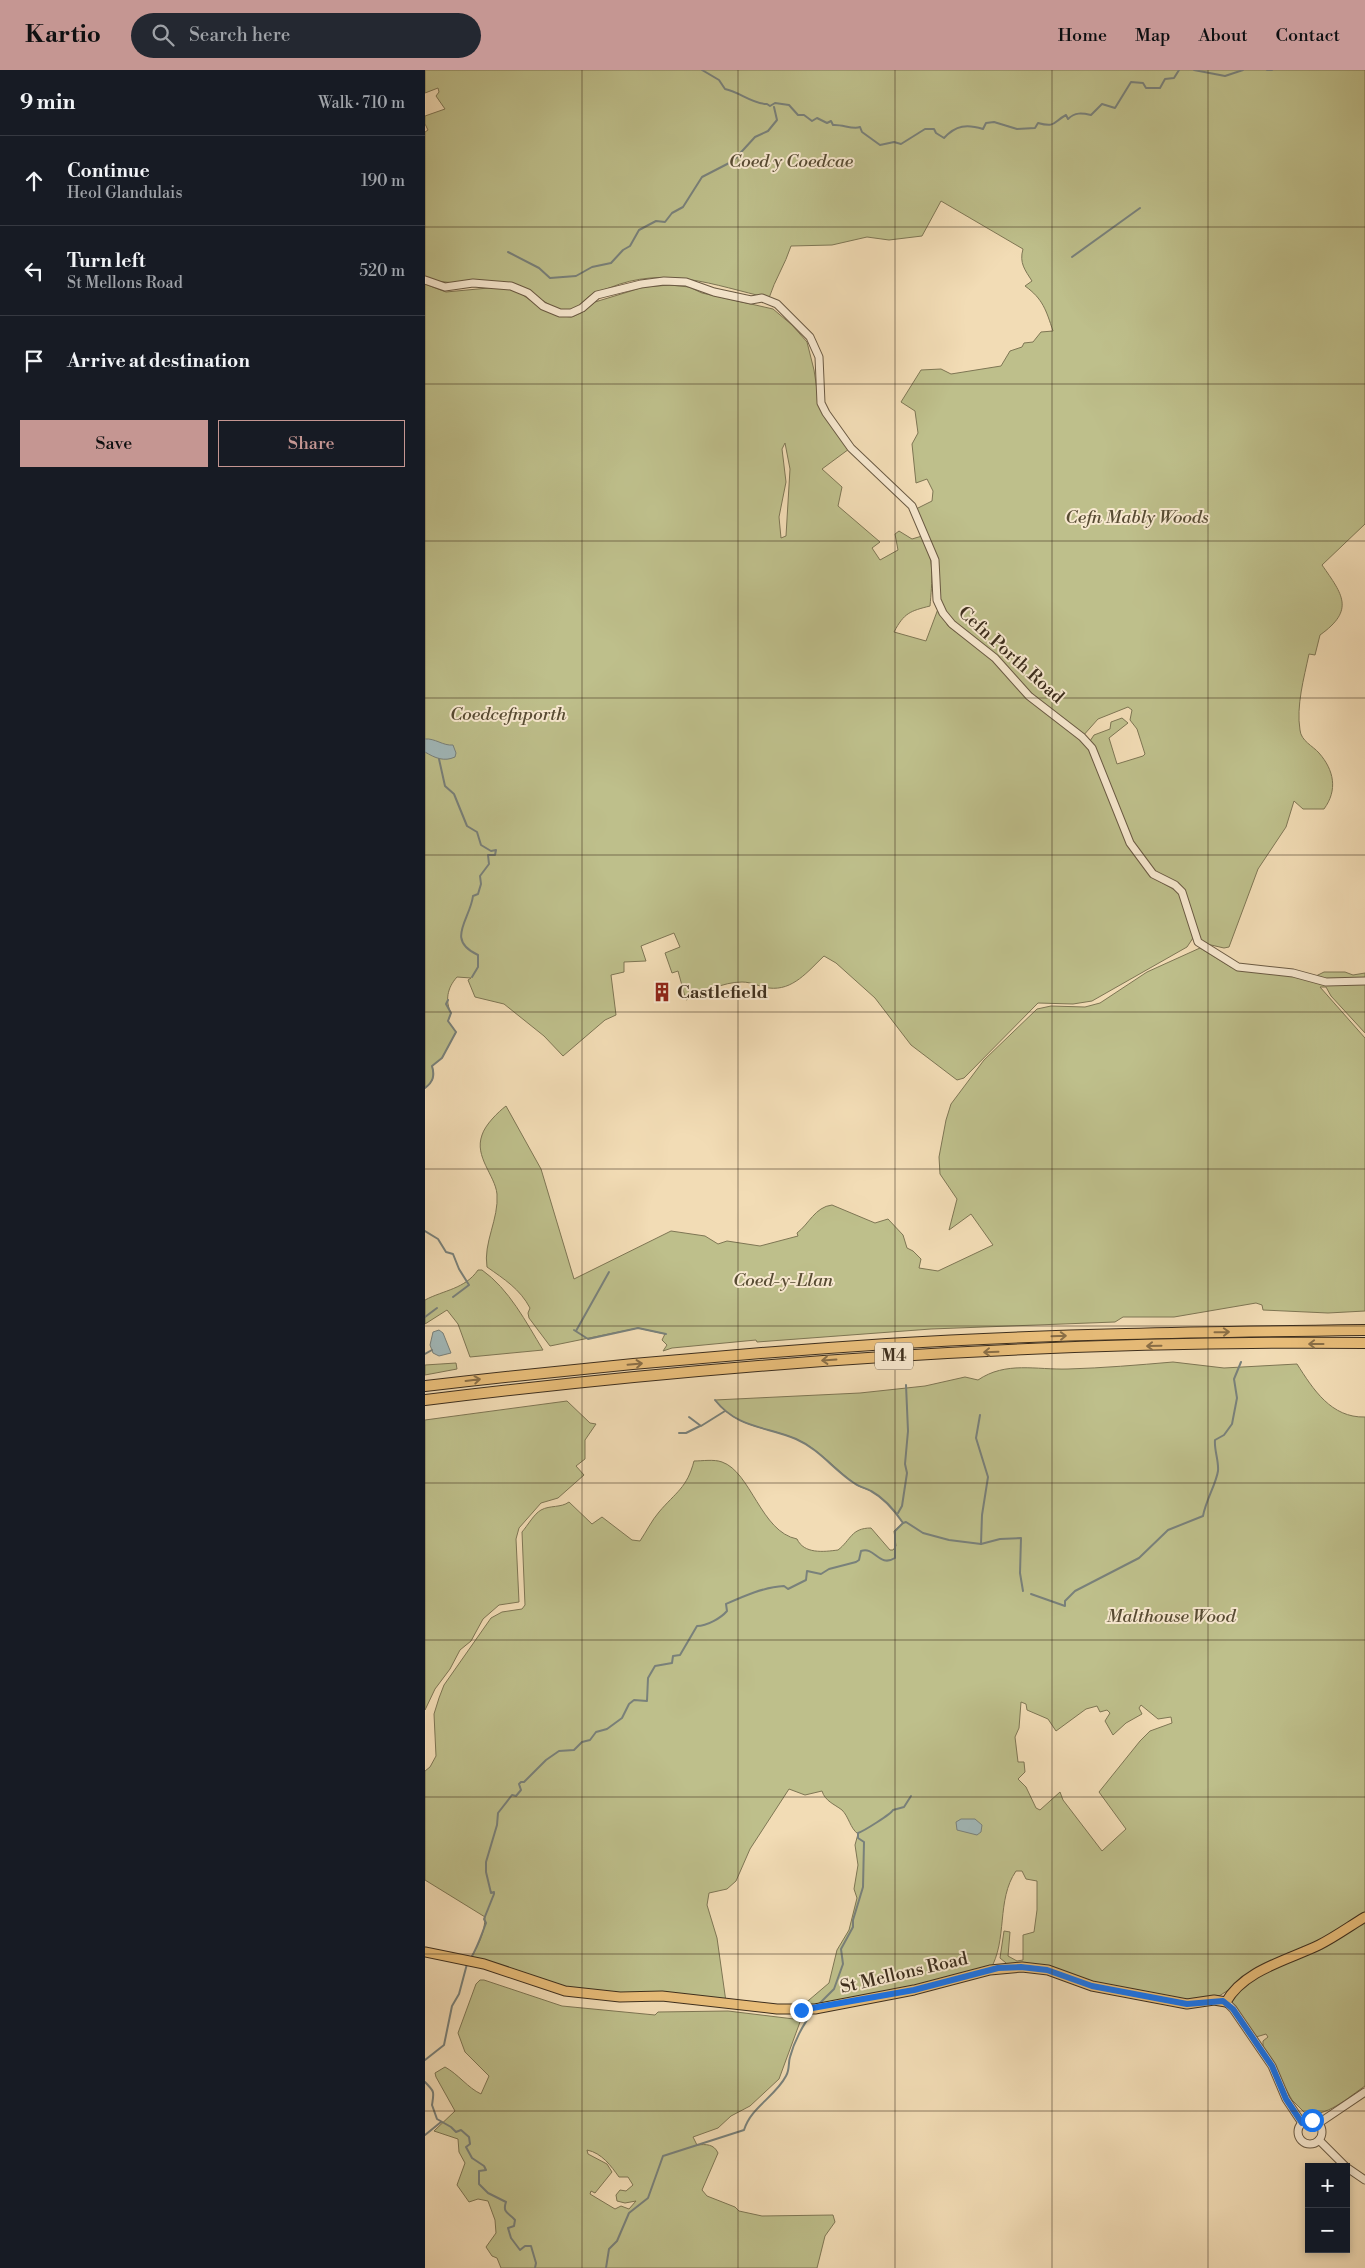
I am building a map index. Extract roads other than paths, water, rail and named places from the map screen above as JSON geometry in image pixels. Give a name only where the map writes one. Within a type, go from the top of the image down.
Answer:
[{"type":"highway","name":"M4","points":[[425,1386],[587,1368],[889,1344],[1115,1334],[1365,1330]]},
{"type":"highway","name":"M4","points":[[425,1400],[673,1373],[889,1356],[1105,1347],[1365,1344]]},
{"type":"main road","points":[[1226,2002],[1237,1988],[1263,1970],[1281,1960],[1322,1944],[1365,1917]]},
{"type":"main road","name":"St Mellons Road","points":[[425,1952],[484,1964],[565,1991],[620,1997],[661,1996],[785,2010],[815,2009],[914,1990],[990,1970],[1021,1967],[1047,1970],[1092,1986],[1187,2004],[1214,2000],[1226,2002]]},
{"type":"street","name":"Cefn Porth Road","points":[[425,280],[445,287],[473,283],[511,286],[528,293],[543,306],[560,313],[571,313],[582,308],[597,295],[641,284],[664,282],[686,282],[714,292],[751,300],[762,298],[777,304],[810,337],[819,357],[821,403],[826,413],[851,448],[912,506],[935,560],[937,600],[943,612],[952,624],[995,658],[1029,696],[1076,732],[1092,748],[1131,843],[1153,874],[1175,885],[1182,892],[1198,942],[1238,967],[1293,973],[1326,982],[1365,981]]},
{"type":"street","points":[[1226,2002],[1233,2009],[1272,2066],[1286,2099],[1302,2123]]},
{"type":"street","points":[[1319,2123],[1365,2092]]},
{"type":"street","points":[[1309,2120],[1319,2123],[1322,2133],[1319,2140],[1313,2143],[1302,2140],[1298,2130],[1302,2123],[1309,2120]]},
{"type":"street","points":[[1319,2140],[1342,2163]]},
{"type":"street","points":[[1350,2170],[1365,2180]]},
{"type":"water","points":[[425,739],[453,745],[456,753],[455,757],[440,759],[425,752]]},
{"type":"water","points":[[439,1330],[443,1333],[451,1353],[439,1356],[433,1353],[430,1345],[433,1332]]},
{"type":"water","points":[[961,1819],[975,1819],[982,1825],[981,1832],[977,1835],[957,1830],[956,1822]]},
{"type":"waterway","points":[[702,70],[719,80],[725,89],[756,102],[770,106],[775,103],[789,105],[798,115],[804,115],[812,121],[817,118],[827,123],[831,121],[833,125],[860,127],[862,132],[880,145],[894,142],[901,144],[925,129],[934,129],[936,133],[944,138],[957,128],[972,126],[983,129],[986,123],[994,122],[1017,129],[1035,128],[1038,123],[1054,124],[1066,115],[1068,119],[1073,115],[1091,115],[1102,104],[1115,108],[1131,82],[1143,83],[1146,88],[1160,88],[1165,79],[1174,78],[1179,70]]},
{"type":"waterway","points":[[1194,70],[1225,76],[1243,70]]},
{"type":"waterway","points":[[1267,70],[1272,70]]},
{"type":"waterway","points":[[508,252],[539,268],[550,278],[576,276],[592,267],[611,263],[623,250],[630,246],[639,230],[656,221],[665,222],[672,213],[683,207],[702,177],[733,161],[755,137],[768,131],[777,120],[774,107]]},
{"type":"waterway","points":[[1072,257],[1140,208]]},
{"type":"waterway","points":[[439,759],[445,786],[454,794],[467,826],[477,832],[481,845],[491,851],[496,850],[495,855],[488,855],[489,864],[480,876],[481,884],[478,894],[473,896],[462,929],[463,943],[468,949],[478,955],[478,967],[472,977]]},
{"type":"waterway","points":[[425,1088],[433,1079],[432,1066],[442,1058],[456,1032],[448,1021],[451,1013],[446,1004],[448,1000]]},
{"type":"waterway","points":[[425,1231],[438,1239],[446,1252],[453,1254],[459,1269],[469,1285],[453,1297]]},
{"type":"waterway","points":[[576,1331],[609,1272]]},
{"type":"waterway","points":[[425,1317],[437,1308]]},
{"type":"waterway","points":[[574,1330],[588,1339],[638,1328],[666,1334]]},
{"type":"waterway","points":[[425,1354],[432,1350]]},
{"type":"waterway","points":[[1031,1594],[1065,1606],[1065,1601],[1075,1591],[1139,1558],[1168,1530],[1203,1516],[1218,1471],[1215,1440],[1224,1435],[1232,1424],[1237,1398],[1234,1379],[1241,1362]]},
{"type":"waterway","points":[[898,1513],[902,1506],[907,1473],[905,1464],[908,1431],[906,1385]]},
{"type":"waterway","points":[[471,1958],[486,1923],[484,1919],[494,1894],[494,1892],[491,1893],[486,1872],[486,1862],[497,1825],[498,1813],[512,1795],[516,1796],[521,1790],[519,1784],[521,1782],[524,1782],[546,1760],[559,1751],[574,1750],[582,1742],[590,1740],[596,1732],[607,1729],[622,1718],[629,1704],[634,1700],[647,1701],[648,1678],[655,1666],[672,1663],[673,1656],[680,1655],[697,1626],[709,1623],[721,1616],[727,1611],[726,1604],[769,1588],[784,1586],[788,1589],[806,1580],[807,1571],[821,1574],[829,1569],[856,1562],[859,1560],[861,1551],[870,1551],[885,1560],[895,1558],[895,1531],[903,1523],[885,1501],[847,1478],[804,1443],[743,1422],[724,1409],[715,1400]]},
{"type":"waterway","points":[[689,1417],[701,1426],[725,1411]]},
{"type":"waterway","points":[[980,1415],[976,1438],[988,1477],[982,1515],[981,1544]]},
{"type":"waterway","points":[[679,1433],[686,1433],[700,1426]]},
{"type":"waterway","points":[[903,1523],[906,1522],[923,1533],[949,1540],[981,1544],[1000,1539],[1021,1538],[1020,1573],[1023,1591]]},
{"type":"waterway","points":[[819,2004],[834,1989],[843,1964],[841,1949],[853,1927],[853,1920],[863,1887],[864,1842],[858,1838],[858,1833],[893,1810],[904,1807],[911,1796]]},
{"type":"waterway","points":[[425,2060],[444,2045],[452,2006],[459,1994],[467,1964]]},
{"type":"waterway","points":[[606,2268],[609,2249],[617,2241],[629,2213],[648,2198],[663,2156],[744,2130],[757,2108],[776,2090],[786,2076],[796,2039],[813,2012]]},
{"type":"waterway","points":[[425,2082],[433,2092],[432,2105],[437,2119],[456,2132],[461,2130],[469,2137],[470,2144],[466,2147],[472,2158],[484,2166],[486,2170],[479,2171],[479,2184],[488,2193],[506,2202],[506,2211],[515,2220],[514,2226],[508,2228],[511,2238],[520,2250],[525,2246],[531,2246],[536,2263],[535,2268]]},
{"type":"waterway","points":[[425,2135],[441,2122]]},
{"type":"place","name":"Castlefield","points":[[662,992]]},
{"type":"park label","name":"Coed y Coedcae","points":[[791,161]]},
{"type":"park label","name":"Cefn Mably Woods","points":[[1137,517]]},
{"type":"park label","name":"Coedcefnporth","points":[[508,714]]},
{"type":"park label","name":"Coed-y-Llan","points":[[783,1280]]},
{"type":"park label","name":"Malthouse Wood","points":[[1171,1616]]}]
